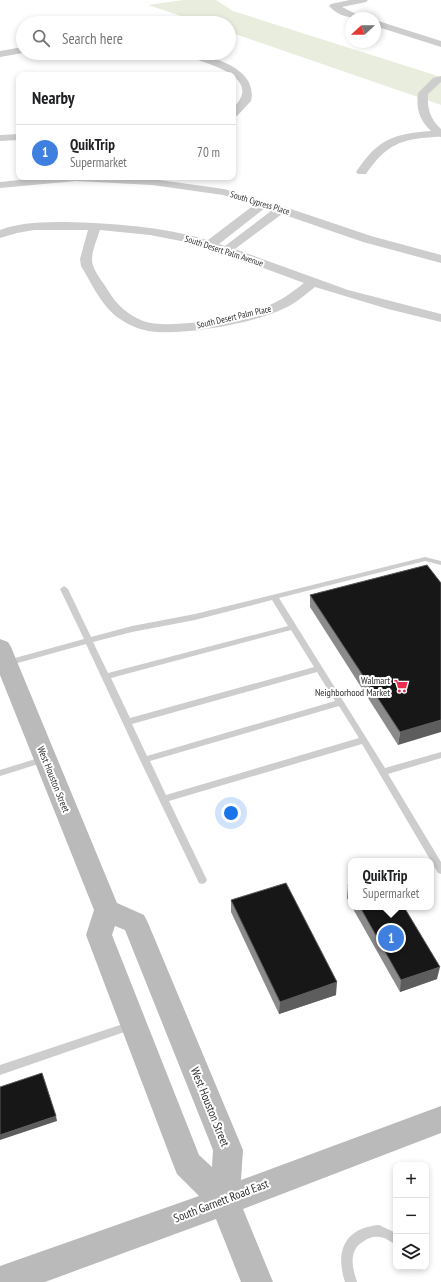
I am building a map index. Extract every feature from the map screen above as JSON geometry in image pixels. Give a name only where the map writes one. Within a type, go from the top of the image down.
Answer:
[{"type":"main road","name":"West Houston Street","points":[[3,655],[107,910],[135,924],[225,1142],[228,1150],[224,1200]]},
{"type":"main road","points":[[107,910],[99,935],[188,1164],[224,1200],[257,1282]]},
{"type":"main road","name":"South Garnett Road East","points":[[1,1282],[441,1119]]},
{"type":"street","points":[[345,13],[334,6],[363,0]]},
{"type":"street","points":[[381,25],[441,44]]},
{"type":"street","points":[[0,54],[16,51]]},
{"type":"street","points":[[202,60],[230,72]]},
{"type":"street","points":[[236,76],[244,81],[247,88],[246,101],[236,111]]},
{"type":"street","points":[[441,78],[422,93],[422,102],[426,120],[431,127],[441,133]]},
{"type":"street","points":[[362,172],[371,160],[391,142],[441,133]]},
{"type":"street","points":[[0,138],[16,137]]},
{"type":"street","points":[[0,179],[16,178]]},
{"type":"street","name":"South Cypress Place","points":[[0,185],[49,180]]},
{"type":"street","name":"South Cypress Place","points":[[160,180],[224,192],[281,209],[366,239],[441,259]]},
{"type":"street","points":[[209,244],[263,204]]},
{"type":"street","points":[[225,251],[281,209]]},
{"type":"street","name":"South Desert Palm Avenue","points":[[0,234],[10,229],[34,227],[95,226],[149,231],[209,244],[314,282],[370,300],[441,318]]},
{"type":"street","name":"South Desert Palm Place","points":[[95,226],[86,259],[87,266],[111,303],[119,312],[130,320],[147,326],[174,328],[196,326],[266,311],[280,305],[314,282]]},
{"type":"lane","points":[[3,655],[89,641],[425,559],[441,563]]},
{"type":"lane","points":[[64,589],[202,880]]},
{"type":"lane","points":[[274,597],[364,740],[434,858]]},
{"type":"lane","points":[[106,678],[293,627]]},
{"type":"lane","points":[[127,722],[319,669]]},
{"type":"lane","points":[[144,760],[340,703]]},
{"type":"lane","points":[[163,799],[364,740]]},
{"type":"lane","points":[[383,772],[441,755]]},
{"type":"lane","points":[[0,773],[46,759]]},
{"type":"lane","points":[[434,858],[441,870]]},
{"type":"lane","points":[[0,1070],[134,1024]]},
{"type":"lane","points":[[352,1282],[345,1259],[350,1244],[364,1234],[379,1231],[393,1238]]},
{"type":"green space","points":[[183,0],[216,0],[233,11],[345,47],[345,48],[350,48],[441,77],[441,105],[236,34],[236,16],[181,16],[148,5]]},
{"type":"building","name":"Walmart Neighborhood Market","points":[[427,565],[441,583],[441,720],[400,732],[310,595]]},
{"type":"building","points":[[286,883],[337,982],[280,1002],[231,900]]},
{"type":"building","points":[[362,910],[406,910],[440,967],[401,980]]},
{"type":"building","points":[[42,1073],[56,1116],[0,1135],[0,1087]]},
{"type":"place","name":"Walmart Neighborhood Market","points":[[401,686]]},
{"type":"place","name":"QuikTrip","points":[[391,938]]}]
